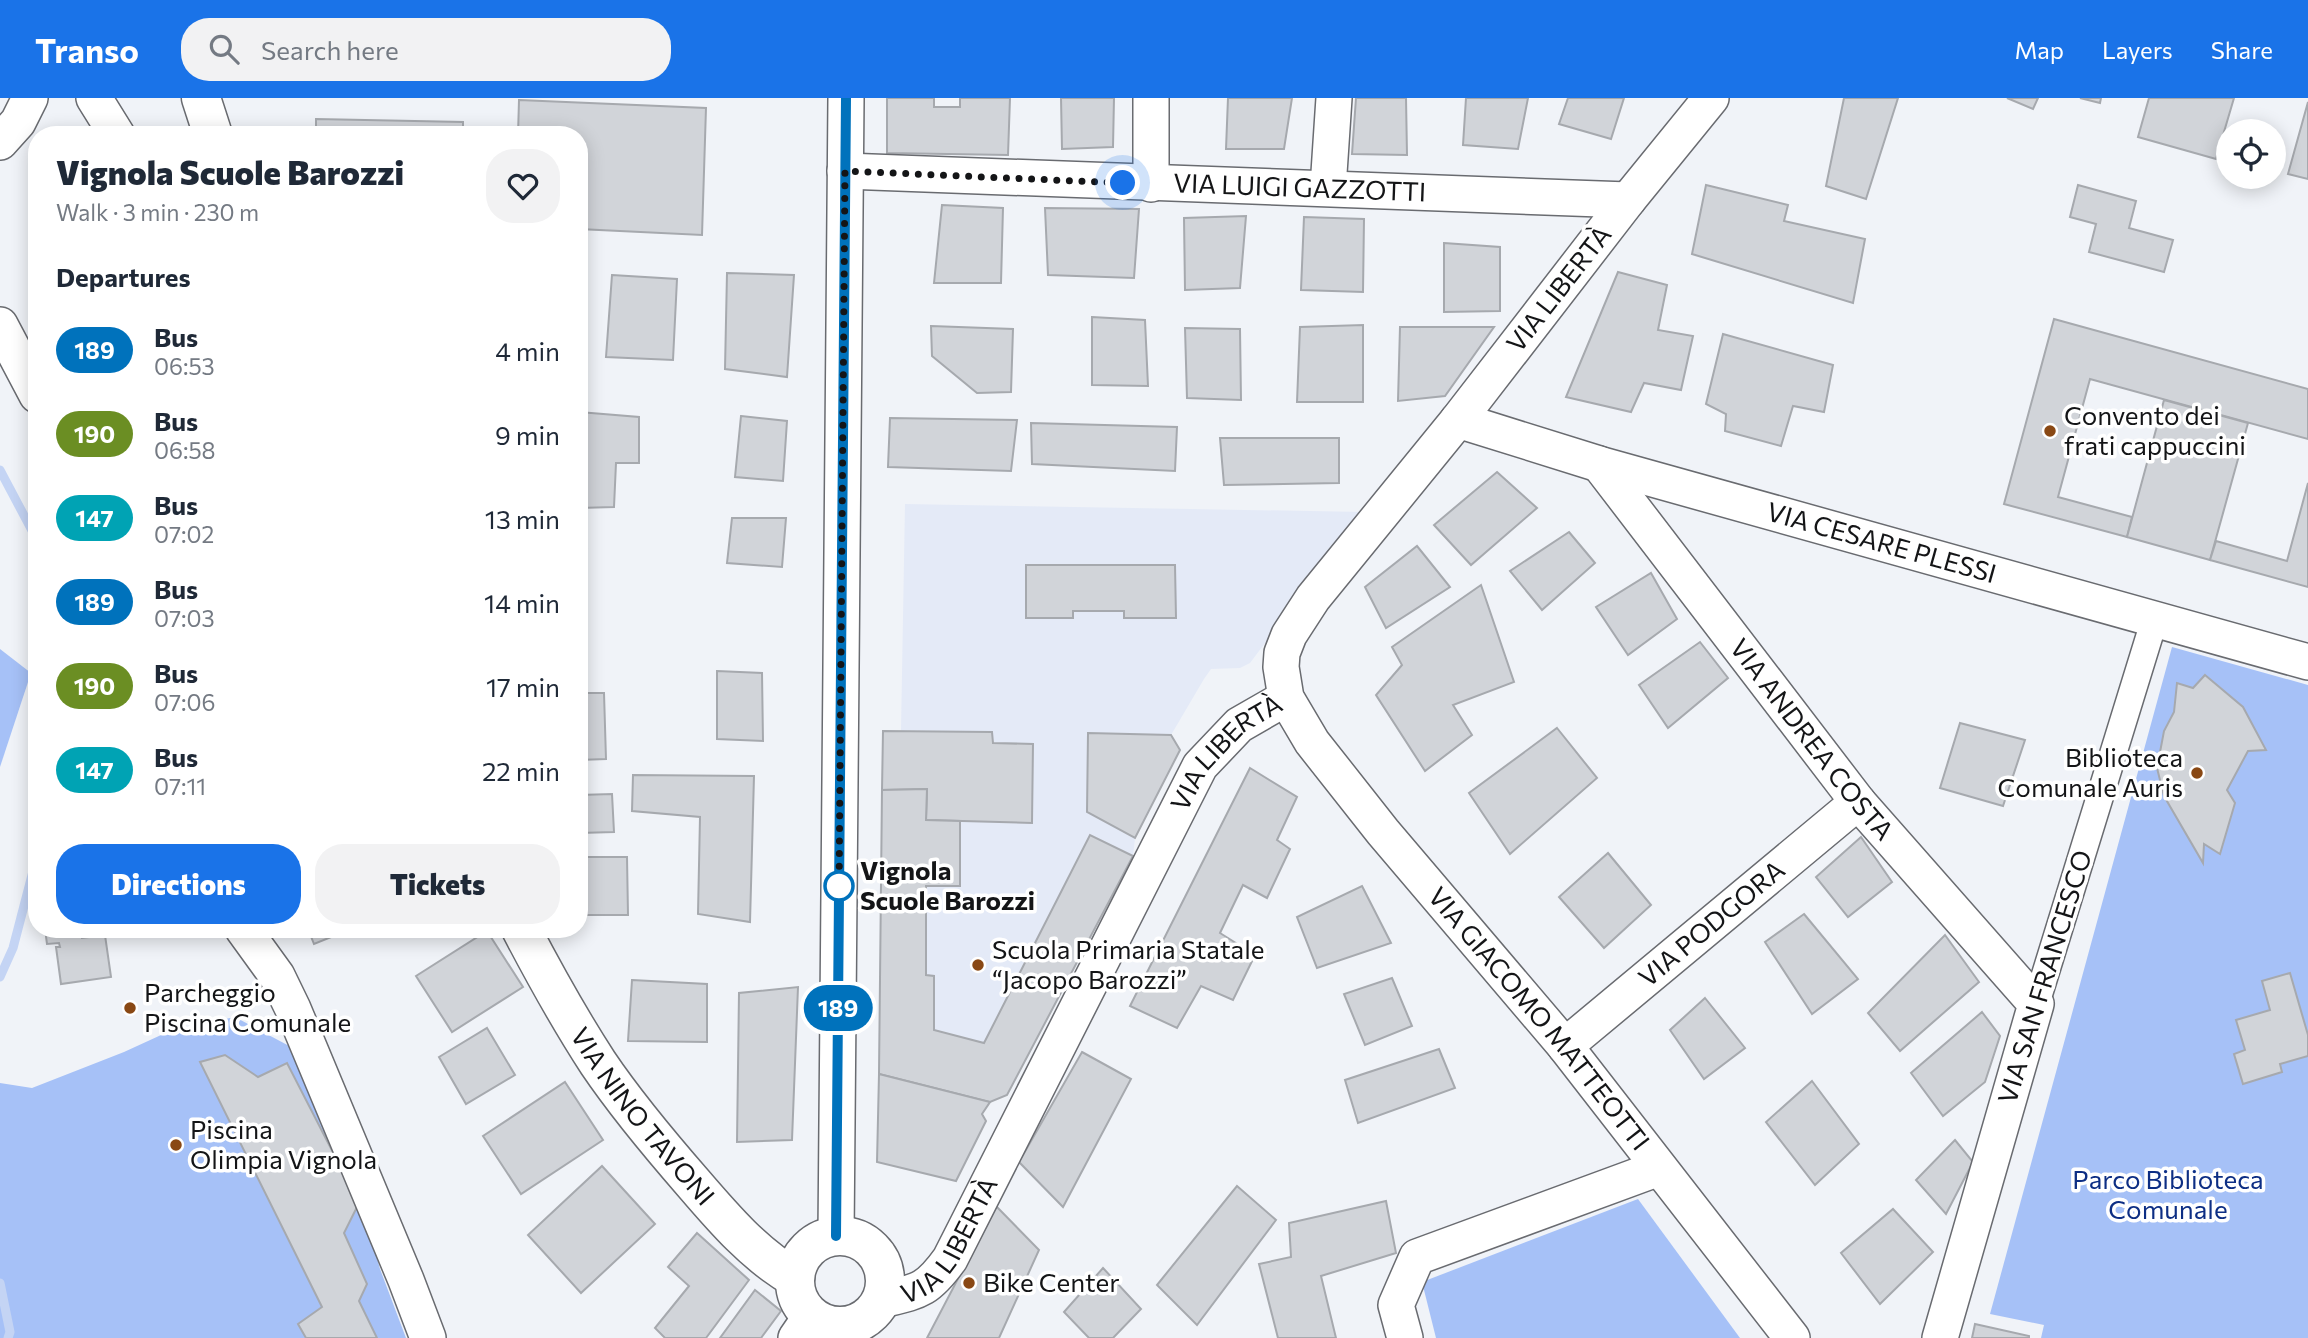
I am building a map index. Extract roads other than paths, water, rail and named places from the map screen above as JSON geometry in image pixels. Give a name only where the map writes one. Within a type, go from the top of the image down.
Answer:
[{"type":"main road","points":[[201,98],[210,126]]},
{"type":"main road","name":"VIA NINO TAVONI","points":[[526,938],[591,1052],[637,1117],[750,1245],[778,1269],[795,1278]]},
{"type":"main road","points":[[836,1236],[859,1240],[877,1255],[886,1277],[867,1321],[803,1327],[802,1305],[796,1292],[795,1278],[799,1262],[808,1249],[820,1240],[836,1236]]},
{"type":"street","points":[[0,142],[18,122],[30,98]]},
{"type":"street","points":[[94,98],[111,126]]},
{"type":"street","points":[[836,1236],[846,98]]},
{"type":"street","points":[[1151,98],[1151,184]]},
{"type":"street","points":[[1328,188],[1334,98]]},
{"type":"street","name":"VIA LIBERTÀ","points":[[867,1321],[926,1287],[936,1279],[950,1259],[1200,766],[1239,725],[1286,698],[1281,667],[1282,653],[1298,618],[1458,420],[1628,200],[1711,98]]},
{"type":"street","name":"VIA LUIGI GAZZOTTI","points":[[845,171],[1628,200]]},
{"type":"street","points":[[0,325],[28,378]]},
{"type":"street","name":"VIA CESARE PLESSI","points":[[1458,420],[1600,464],[2308,662]]},
{"type":"street","name":"VIA ANDREA COSTA","points":[[1600,464],[1858,802],[2036,1004]]},
{"type":"street","name":"VIA SAN FRANCESCO","points":[[1940,1338],[2036,1004],[2155,618]]},
{"type":"street","name":"VIA GIACOMO MATTEOTTI","points":[[1286,698],[1312,742],[1367,812],[1565,1046],[1792,1338]]},
{"type":"street","name":"VIA PODGORA","points":[[1565,1046],[1858,802]]},
{"type":"street","points":[[250,938],[277,976],[293,1009],[428,1338]]},
{"type":"street","points":[[1405,1338],[1396,1305],[1417,1257],[1659,1168]]},
{"type":"waterway","points":[[0,470],[28,523]]},
{"type":"waterway","points":[[0,977],[13,948],[28,890]]},
{"type":"waterway","points":[[0,1283],[10,1332],[8,1338]]},
{"type":"place","name":"Convento dei frati cappuccini","points":[[2050,431]]},
{"type":"place","name":"Biblioteca Comunale Auris","points":[[2197,773]]},
{"type":"place","name":"Vignola Scuole Barozzi","points":[[839,886]]},
{"type":"place","name":"Scuola Primaria Statale “Jacopo Barozzi”","points":[[978,965]]},
{"type":"place","name":"Parcheggio Piscina Comunale","points":[[130,1008]]},
{"type":"place","name":"Piscina Olimpia Vignola","points":[[176,1145]]},
{"type":"place","name":"Bike Center","points":[[969,1283]]},
{"type":"park label","name":"Parco Biblioteca Comunale","points":[[2168,1195]]}]
